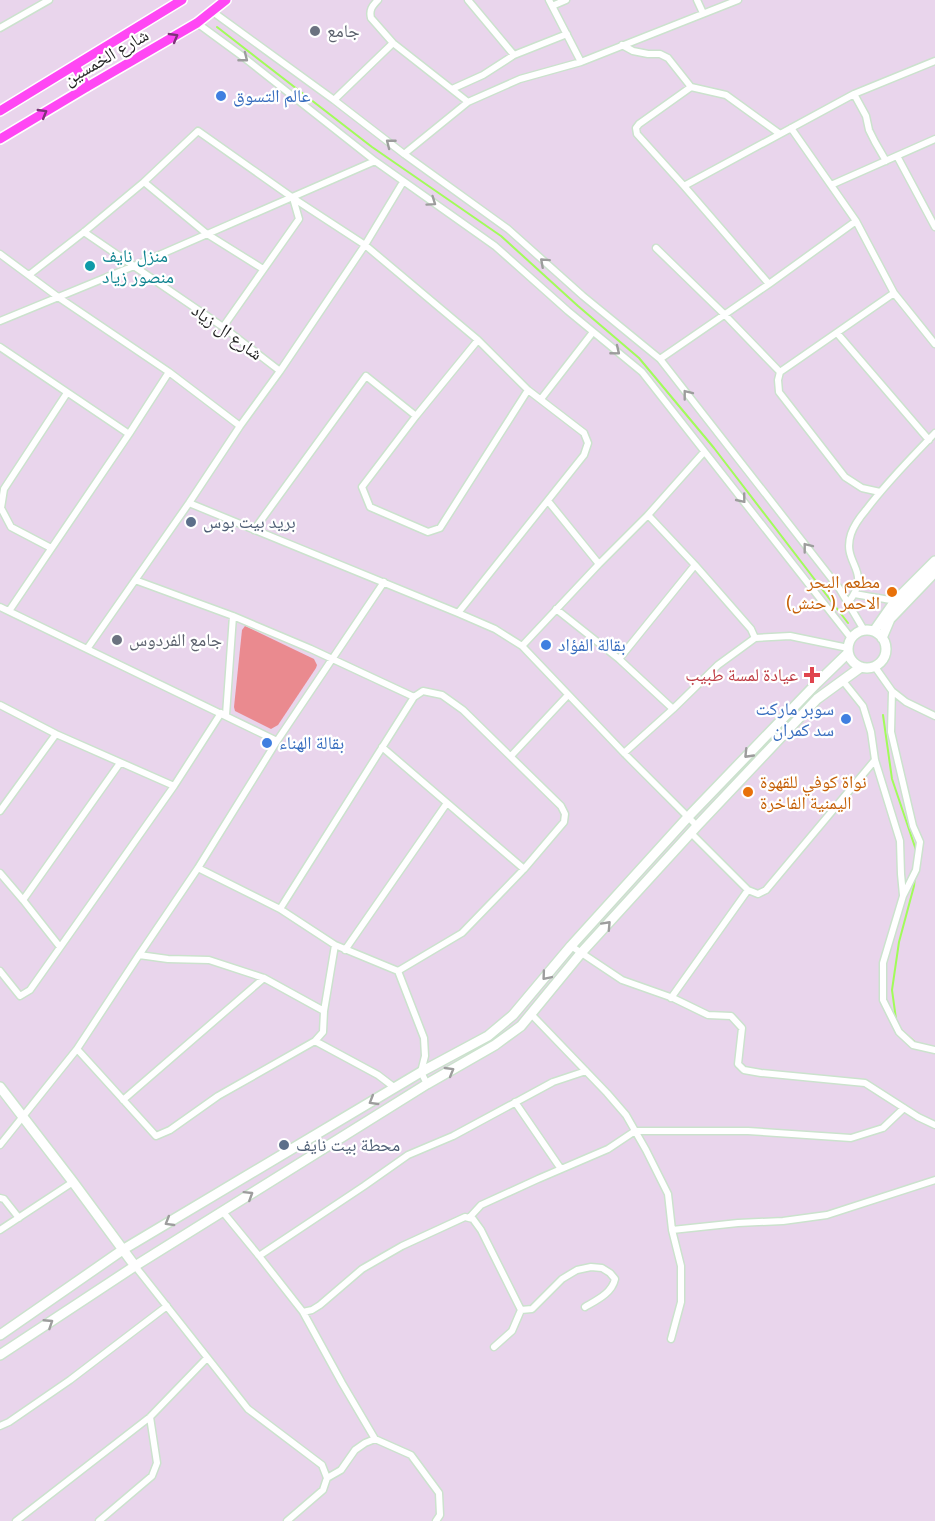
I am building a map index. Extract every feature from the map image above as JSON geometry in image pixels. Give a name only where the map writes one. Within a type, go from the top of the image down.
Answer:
[{"type":"main road","name":"شارع الخمسين","points":[[0,111],[182,0]]},
{"type":"main road","name":"شارع الخمسين","points":[[0,139],[197,23],[226,0]]},
{"type":"main road","points":[[75,66],[87,87]]},
{"type":"main road","points":[[869,630],[935,561]]},
{"type":"main road","points":[[882,638],[890,619],[935,572]]},
{"type":"main road","points":[[0,1335],[124,1249],[421,1072],[488,1036],[513,1015],[571,946],[688,817],[809,691],[859,632],[869,630],[878,633],[886,646],[885,656],[875,667],[861,668],[852,662],[849,646]]},
{"type":"main road","points":[[0,1355],[135,1266],[427,1084],[495,1045],[521,1026],[581,953],[817,699],[861,668]]},
{"type":"main road","points":[[0,1087],[135,1266]]},
{"type":"street","points":[[0,28],[50,0]]},
{"type":"street","points":[[378,0],[369,13],[393,43],[468,102]]},
{"type":"street","points":[[468,0],[514,55]]},
{"type":"street","points":[[566,0],[551,3],[581,62]]},
{"type":"street","points":[[697,0],[704,13]]},
{"type":"street","points":[[404,154],[468,102],[520,79],[581,62],[738,0]]},
{"type":"street","points":[[213,12],[508,229],[582,296],[660,359],[832,578],[869,630]]},
{"type":"street","points":[[197,23],[403,182],[495,246],[568,311],[642,372],[824,601],[849,646]]},
{"type":"street","points":[[452,89],[483,75],[514,55],[567,34]]},
{"type":"street","points":[[334,100],[393,43]]},
{"type":"street","points":[[622,45],[633,51],[660,54],[668,58],[691,87],[726,95],[780,134]]},
{"type":"street","points":[[684,186],[854,94],[935,61]]},
{"type":"street","points":[[691,87],[639,124],[636,128],[637,134],[769,284]]},
{"type":"street","points":[[854,94],[866,116],[869,130],[886,160]]},
{"type":"street","points":[[791,128],[856,221],[894,293],[935,344]]},
{"type":"street","points":[[29,275],[144,182],[198,130],[293,198],[365,245],[478,340],[528,390],[584,433],[588,443],[584,455],[458,613]]},
{"type":"street","points":[[831,185],[935,139]]},
{"type":"street","points":[[897,156],[935,227]]},
{"type":"street","points":[[0,321],[134,266],[375,161]]},
{"type":"street","points":[[144,182],[207,234],[263,269]]},
{"type":"street","points":[[87,649],[280,371],[365,245],[403,182]]},
{"type":"street","points":[[223,327],[299,219],[293,198]]},
{"type":"street","points":[[660,359],[856,221]]},
{"type":"street","name":"شارع ال زياد","points":[[84,232],[223,327],[280,371]]},
{"type":"street","points":[[656,248],[780,372]]},
{"type":"street","points":[[0,254],[58,297],[169,372],[240,426]]},
{"type":"street","points":[[880,492],[862,488],[845,477],[778,392],[778,380],[780,372],[894,293]]},
{"type":"street","points":[[541,399],[593,332]]},
{"type":"street","points":[[837,333],[929,440]]},
{"type":"street","points":[[478,340],[362,487],[370,507],[428,532],[440,528],[528,390]]},
{"type":"street","points":[[1,351],[129,434]]},
{"type":"street","points":[[9,611],[169,372]]},
{"type":"street","points":[[254,530],[366,376],[416,416]]},
{"type":"street","points":[[51,548],[11,527],[1,507],[4,489],[68,393]]},
{"type":"street","points":[[848,603],[858,589],[859,575],[848,547],[853,529],[880,492],[935,433]]},
{"type":"street","points":[[522,646],[648,515],[704,452]]},
{"type":"street","points":[[548,501],[599,564]]},
{"type":"street","points":[[189,503],[458,613],[495,630],[522,646],[688,817],[694,830],[748,890],[758,894],[766,890],[875,760]]},
{"type":"street","points":[[648,515],[751,629],[754,639]]},
{"type":"street","points":[[619,659],[695,565]]},
{"type":"street","points":[[135,580],[233,616],[414,697]]},
{"type":"street","points":[[0,1145],[77,1049],[198,868],[277,741],[384,582]]},
{"type":"street","points":[[855,594],[895,601]]},
{"type":"street","points":[[0,606],[277,741]]},
{"type":"street","points":[[556,609],[619,659],[673,709]]},
{"type":"street","points":[[0,971],[20,996],[30,990],[223,714],[233,616]]},
{"type":"street","points":[[624,753],[718,665],[754,639],[790,636],[849,646]]},
{"type":"street","points":[[875,667],[892,691],[906,702],[935,716]]},
{"type":"street","points":[[843,681],[863,706],[871,732],[875,760],[900,841],[903,896]]},
{"type":"street","points":[[280,909],[414,697],[423,691],[442,695],[463,710],[561,806],[565,814],[564,822],[524,869],[462,933],[398,971]]},
{"type":"street","points":[[892,691],[891,732],[913,826],[920,842],[916,870],[903,896],[884,963],[883,1000],[899,1032],[913,1045],[935,1050]]},
{"type":"street","points":[[511,756],[568,695]]},
{"type":"street","points":[[0,705],[56,734],[174,786]]},
{"type":"street","points":[[0,811],[56,734]]},
{"type":"street","points":[[382,747],[524,869]]},
{"type":"street","points":[[23,900],[120,763]]},
{"type":"street","points":[[345,950],[447,803]]},
{"type":"street","points":[[198,868],[280,909],[335,945],[398,971],[424,1038],[425,1056],[421,1072],[427,1084]]},
{"type":"street","points":[[0,873],[60,947]]},
{"type":"street","points":[[671,998],[748,890]]},
{"type":"street","points":[[77,1049],[156,1136],[170,1130],[218,1096],[315,1041],[323,1032],[324,1011],[335,945]]},
{"type":"street","points":[[571,946],[622,981],[671,998],[708,1015],[731,1016],[742,1028],[738,1064],[744,1070],[865,1083],[918,1117],[935,1125]]},
{"type":"street","points":[[139,955],[168,959],[209,960],[264,978],[324,1011]]},
{"type":"street","points":[[123,1100],[264,978]]},
{"type":"street","points":[[531,1014],[626,1115],[668,1194],[672,1230],[681,1266],[681,1302],[671,1339]]},
{"type":"street","points":[[315,1041],[378,1075],[395,1088]]},
{"type":"street","points":[[259,1256],[408,1155],[453,1136],[553,1082],[586,1071]]},
{"type":"street","points":[[514,1102],[561,1169]]},
{"type":"street","points":[[469,1218],[481,1205],[608,1149],[635,1131],[748,1131],[850,1138],[883,1128],[904,1108]]},
{"type":"street","points":[[672,1230],[827,1215],[935,1180]]},
{"type":"street","points":[[0,1230],[73,1182]]},
{"type":"street","points":[[0,1198],[4,1199],[19,1218]]},
{"type":"street","points":[[223,1212],[303,1312],[375,1439],[411,1455],[439,1493],[440,1515],[436,1521]]},
{"type":"street","points":[[303,1312],[320,1305],[362,1269],[402,1246],[465,1217],[473,1219],[481,1230],[521,1310],[512,1331],[494,1347]]},
{"type":"street","points":[[135,1266],[248,1409],[322,1465],[327,1478]]},
{"type":"street","points":[[521,1310],[532,1309],[562,1280],[577,1270],[591,1267],[602,1268],[615,1279],[613,1286],[602,1297],[585,1307]]},
{"type":"street","points":[[0,1426],[70,1380],[166,1306]]},
{"type":"street","points":[[16,1521],[150,1416],[207,1358]]},
{"type":"street","points":[[99,1521],[152,1476],[157,1463],[150,1416]]},
{"type":"street","points":[[286,1521],[322,1490],[327,1478],[341,1470],[355,1450],[375,1439]]},
{"type":"shaded area","points":[[245,626],[314,659],[317,665],[278,725],[271,729],[235,711],[242,630]]},
{"type":"waterway","points":[[217,27],[372,147],[501,236],[639,358],[714,448],[848,623]]},
{"type":"waterway","points":[[883,715],[892,779],[916,854]]},
{"type":"waterway","points":[[896,1019],[892,990],[899,942],[915,877]]},
{"type":"waterway","points":[[900,1029],[916,1043]]},
{"type":"place","name":"جامع","points":[[315,31]]},
{"type":"place","name":"عالم التسوق","points":[[221,96]]},
{"type":"place","name":"منزل نايف منصور زياد","points":[[90,266]]},
{"type":"place","name":"بريد بيت بوس","points":[[191,522]]},
{"type":"place","name":"مطعم البحر الاحمر ( حنش)","points":[[892,592]]},
{"type":"place","name":"جامع الفردوس","points":[[117,640]]},
{"type":"place","name":"بقالة الفؤاد","points":[[546,645]]},
{"type":"place","name":"عيادة لمسة طبيب","points":[[812,675]]},
{"type":"place","name":"سوبر ماركت سد كمران","points":[[846,719]]},
{"type":"place","name":"بقالة الهناء","points":[[267,743]]},
{"type":"place","name":"نواة كوفي للقهوة اليمنية الفاخرة","points":[[748,792]]},
{"type":"place","name":"محطة بيت نايف","points":[[284,1145]]}]
